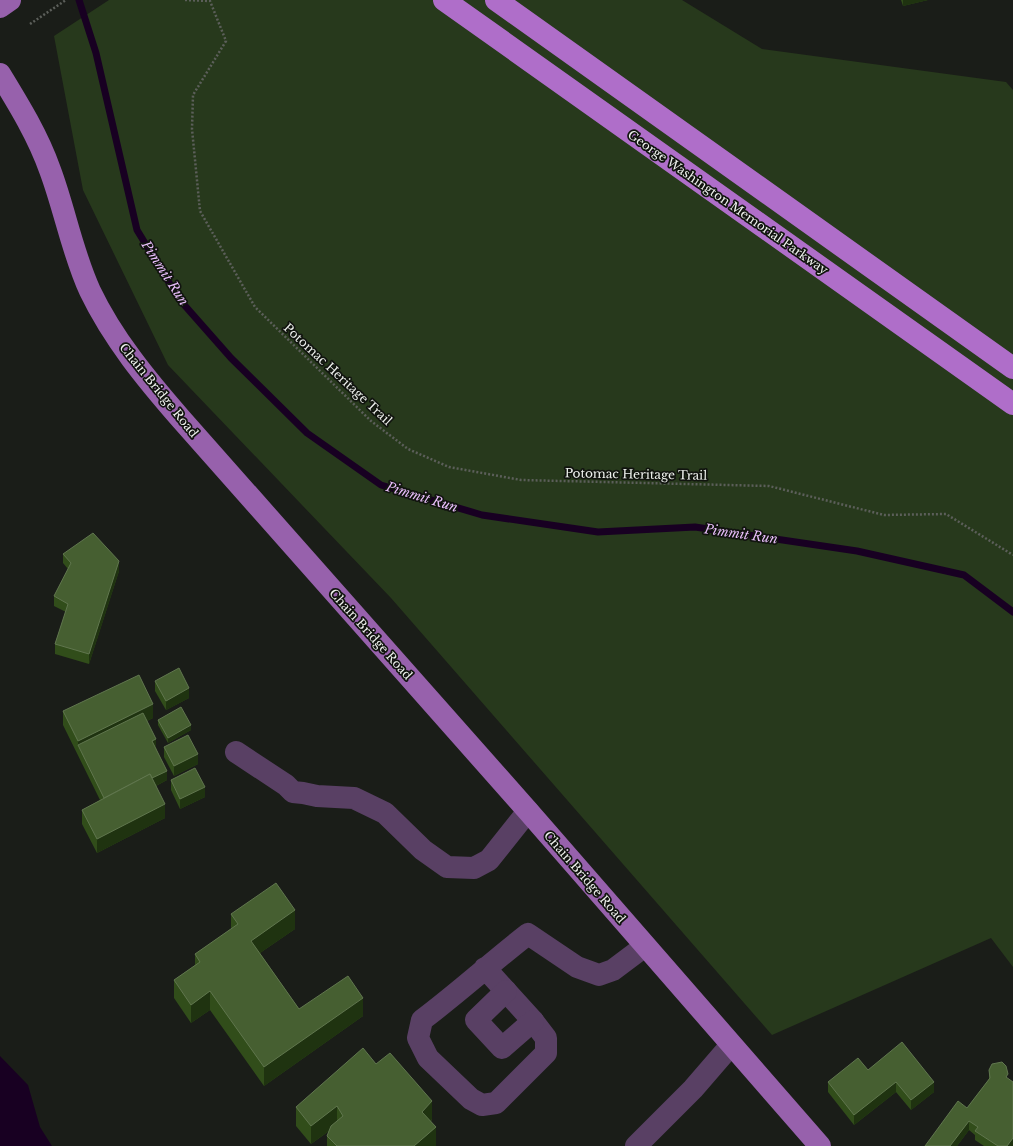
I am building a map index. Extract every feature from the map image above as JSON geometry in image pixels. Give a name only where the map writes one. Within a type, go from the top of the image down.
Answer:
[{"type":"highway","name":"George Washington Memorial Parkway","points":[[444,0],[1013,404]]},
{"type":"highway","points":[[496,0],[1013,368]]},
{"type":"main road","name":"Chain Bridge Road","points":[[0,74],[27,119],[44,153],[57,190],[76,254],[90,290],[109,324],[131,358],[181,419],[528,811],[820,1146]]},
{"type":"street","points":[[236,752],[286,785],[293,792],[316,796],[354,798],[385,813],[423,850],[447,867],[474,868],[489,860],[528,811]]},
{"type":"street","points":[[485,968],[533,1021],[546,1038],[546,1053],[496,1103],[482,1105],[471,1099],[428,1058],[418,1038],[422,1020],[485,968],[528,934],[577,967],[599,975],[613,970],[645,946]]},
{"type":"street","points":[[506,991],[476,1020],[502,1048],[533,1021]]},
{"type":"street","points":[[636,1146],[693,1089],[731,1044]]},
{"type":"path","points":[[30,24],[66,0]]},
{"type":"path","name":"Potomac Heritage Trail","points":[[185,0],[210,1],[226,41],[193,95],[192,129],[200,211],[255,307],[371,421],[408,449],[449,467],[521,480],[768,486],[884,516],[946,514],[1013,555]]},
{"type":"green space","points":[[109,0],[682,0],[762,49],[1006,82],[1013,90],[1013,967],[991,938],[772,1035],[391,598],[168,365],[83,190],[54,36]]},
{"type":"shaded area","points":[[0,1056],[28,1085],[40,1127],[52,1146],[0,1146]]},
{"type":"building","points":[[93,533],[119,561],[89,654],[55,644],[68,604],[54,596],[71,563],[63,554]]},
{"type":"building","points":[[179,668],[189,688],[166,701],[155,681]]},
{"type":"building","points":[[139,675],[153,704],[78,741],[63,711]]},
{"type":"building","points":[[181,707],[191,725],[168,738],[158,720]]},
{"type":"building","points":[[143,713],[156,739],[152,741],[167,771],[152,778],[150,774],[104,798],[78,745]]},
{"type":"building","points":[[188,735],[198,754],[174,766],[164,747]]},
{"type":"building","points":[[195,768],[205,787],[180,799],[171,780]]},
{"type":"building","points":[[150,774],[165,804],[97,839],[82,810]]},
{"type":"building","points":[[276,883],[295,910],[251,941],[299,1009],[348,976],[363,998],[264,1067],[210,991],[191,1005],[174,980],[200,962],[195,954],[238,924],[231,914]]},
{"type":"building","points":[[902,1042],[934,1082],[911,1100],[896,1082],[854,1115],[828,1082],[858,1058],[868,1070]]},
{"type":"building","points":[[363,1048],[376,1064],[390,1053],[432,1101],[422,1112],[436,1127],[414,1146],[337,1146],[327,1136],[331,1126],[343,1116],[337,1106],[311,1126],[296,1107]]},
{"type":"building","points":[[1002,1062],[1006,1066],[1008,1074],[1006,1077],[1013,1082],[1013,1138],[1007,1146],[998,1146],[975,1131],[978,1127],[969,1121],[950,1146],[925,1146],[958,1101],[967,1108],[990,1078],[989,1070],[992,1064]]},
{"type":"waterway","name":"Pimmit Run","points":[[79,0],[96,53],[137,230],[179,299],[231,358],[307,433],[381,485],[482,515],[598,532],[695,527],[857,551],[964,575],[1013,612]]}]
